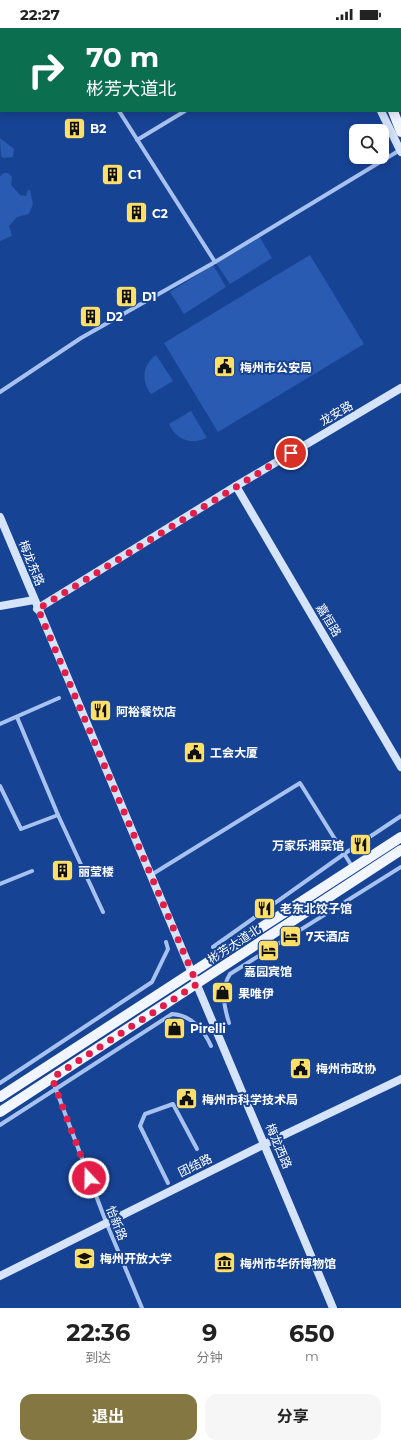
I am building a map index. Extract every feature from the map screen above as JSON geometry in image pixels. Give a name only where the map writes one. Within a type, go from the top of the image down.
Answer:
[{"type":"main road","points":[[396,114],[401,132]]},
{"type":"main road","name":"彬芳大道北","points":[[0,1096],[401,837]]},
{"type":"main road","name":"彬芳大道北","points":[[0,1112],[401,850]]},
{"type":"street","points":[[120,112],[215,262]]},
{"type":"street","points":[[137,140],[183,112]]},
{"type":"street","points":[[0,392],[81,338],[215,262],[400,151],[381,112]]},
{"type":"street","name":"龙安路","points":[[38,609],[236,486],[401,388]]},
{"type":"street","name":"嘉恒路","points":[[236,486],[401,767]]},
{"type":"street","name":"梅龙东路","points":[[0,517],[192,972]]},
{"type":"street","points":[[0,606],[34,600]]},
{"type":"street","points":[[0,724],[58,698]]},
{"type":"street","points":[[17,717],[58,815],[103,912]]},
{"type":"street","points":[[150,875],[300,783],[353,868]]},
{"type":"street","points":[[0,786],[20,830],[58,815]]},
{"type":"street","points":[[213,948],[344,854],[401,816]]},
{"type":"street","points":[[229,1023],[224,1005],[224,984],[230,974],[401,867]]},
{"type":"street","points":[[0,884],[32,871]]},
{"type":"street","points":[[0,1083],[152,982],[168,949],[166,942]]},
{"type":"street","name":"梅龙西路","points":[[192,972],[333,1308]]},
{"type":"street","points":[[0,1125],[172,1014],[182,1014],[199,1027],[206,1035],[211,1046]]},
{"type":"street","name":"怡新路","points":[[52,1078],[106,1222],[142,1308]]},
{"type":"street","name":"团结路","points":[[0,1276],[106,1222],[401,1079]]},
{"type":"street","points":[[168,1183],[140,1126],[145,1114],[173,1104],[197,1149]]},
{"type":"shaded area","points":[[0,138],[14,149],[13,157],[3,158],[1,156]]},
{"type":"shaded area","points":[[4,173],[8,173],[12,177],[11,185],[20,195],[26,196],[28,190],[30,190],[33,204],[29,214],[17,217],[9,226],[12,236],[0,241],[0,176]]},
{"type":"shaded area","points":[[259,236],[272,258],[230,284],[216,263]]},
{"type":"shaded area","points":[[310,255],[364,344],[218,432],[164,343]]},
{"type":"shaded area","points":[[213,265],[226,287],[184,314],[170,292]]},
{"type":"shaded area","points":[[156,355],[173,381],[151,394],[144,378],[144,373],[151,359]]},
{"type":"shaded area","points":[[191,411],[207,438],[195,441],[185,440],[176,434],[169,424]]},
{"type":"place","name":"B2","points":[[75,128]]},
{"type":"place","name":"C1","points":[[112,174]]},
{"type":"place","name":"C2","points":[[136,213]]},
{"type":"place","name":"D1","points":[[127,296]]},
{"type":"place","name":"D2","points":[[90,316]]},
{"type":"place","name":"梅州市公安局","points":[[225,367]]},
{"type":"place","name":"阿裕餐饮店","points":[[100,711]]},
{"type":"place","name":"工会大厦","points":[[194,752]]},
{"type":"place","name":"万家乐湘菜馆","points":[[360,845]]},
{"type":"place","name":"丽莹楼","points":[[63,871]]},
{"type":"place","name":"老东北饺子馆","points":[[265,908]]},
{"type":"place","name":"7天酒店","points":[[290,936]]},
{"type":"place","name":"嘉园宾馆","points":[[268,950]]},
{"type":"place","name":"果唯伊","points":[[222,993]]},
{"type":"place","name":"Pirelli","points":[[175,1028]]},
{"type":"place","name":"梅州市政协","points":[[301,1068]]},
{"type":"place","name":"梅州市科学技术局","points":[[186,1099]]},
{"type":"place","name":"梅州开放大学","points":[[84,1258]]},
{"type":"place","name":"梅州市华侨博物馆","points":[[225,1263]]},
{"type":"route","points":[[89,1178],[52,1078],[197,984],[38,609],[291,453]]}]
